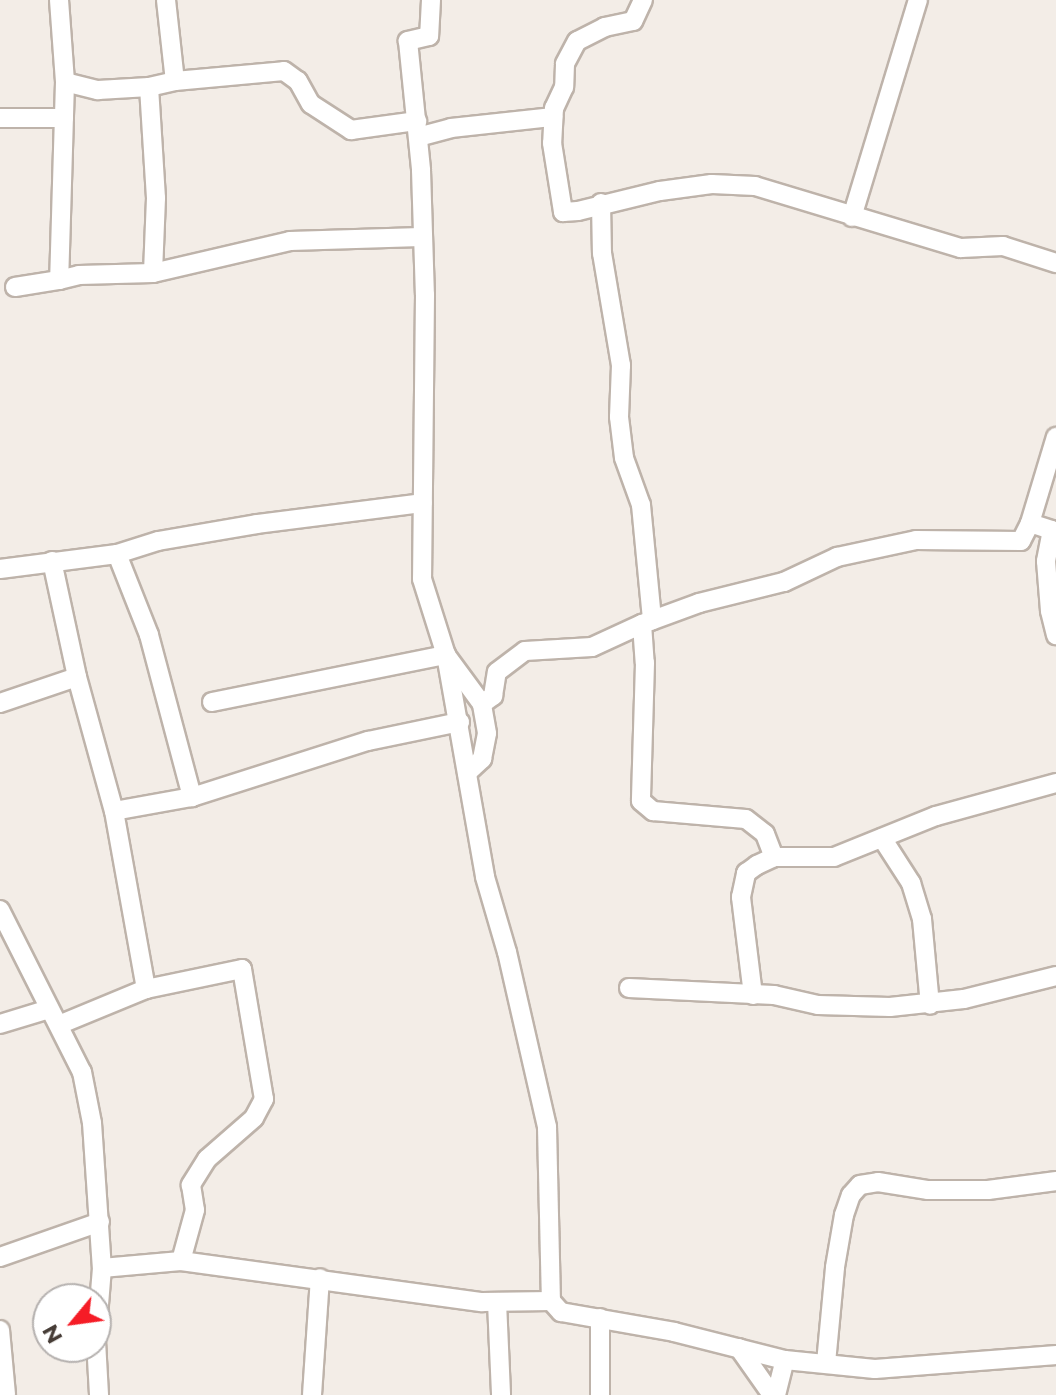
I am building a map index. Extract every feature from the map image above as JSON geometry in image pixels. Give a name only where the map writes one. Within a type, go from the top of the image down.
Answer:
[{"type":"street","points":[[59,0],[65,82],[58,223],[59,280]]},
{"type":"street","points":[[166,0],[175,81]]},
{"type":"street","points":[[431,0],[429,36],[408,41],[418,129],[425,295],[422,579],[446,655],[485,877],[507,952],[547,1127],[551,1301],[561,1312],[785,1360],[875,1369],[1056,1355]]},
{"type":"street","points":[[643,0],[633,21],[605,27],[577,41],[565,64],[564,87],[553,117],[552,143],[563,212],[712,184],[755,186],[961,248],[1003,246],[1056,263]]},
{"type":"street","points":[[852,217],[918,0]]},
{"type":"street","points":[[65,82],[98,90],[284,71],[298,81],[311,104],[351,130],[451,128],[553,117]]},
{"type":"street","points":[[149,87],[156,198],[153,273]]},
{"type":"street","points":[[0,118],[64,118]]},
{"type":"street","points":[[601,203],[602,253],[621,365],[619,417],[624,458],[641,505],[647,622],[641,801],[653,811],[746,819],[765,834],[774,857]]},
{"type":"street","points":[[15,287],[79,275],[153,273],[290,241],[421,237]]},
{"type":"street","points":[[1021,541],[1030,523],[1056,437]]},
{"type":"street","points":[[0,569],[117,554],[158,541],[257,524],[423,503]]},
{"type":"street","points":[[1030,523],[1054,531],[1046,561],[1050,611],[1056,635]]},
{"type":"street","points":[[482,704],[493,696],[497,672],[514,656],[532,650],[592,647],[699,603],[784,582],[837,557],[916,540],[1021,541],[1046,561]]},
{"type":"street","points":[[117,554],[149,635],[192,797]]},
{"type":"street","points":[[52,561],[77,677],[114,811],[146,989]]},
{"type":"street","points":[[212,702],[446,655]]},
{"type":"street","points":[[446,655],[482,704],[487,733],[482,759],[467,773]]},
{"type":"street","points":[[0,703],[77,677]]},
{"type":"street","points":[[114,811],[192,797],[368,741],[460,722]]},
{"type":"street","points":[[753,995],[743,930],[742,889],[746,873],[774,857],[834,857],[936,816],[1056,783]]},
{"type":"street","points":[[882,838],[911,883],[922,919],[930,1005]]},
{"type":"street","points":[[0,910],[49,1009],[61,1024],[82,1072],[90,1114],[100,1222],[102,1268],[96,1341],[99,1395]]},
{"type":"street","points":[[61,1024],[146,989],[242,969],[264,1099],[254,1118],[207,1159],[191,1185],[195,1210],[181,1261]]},
{"type":"street","points":[[629,988],[774,995],[818,1005],[930,1005],[1056,976]]},
{"type":"street","points":[[0,1024],[49,1009]]},
{"type":"street","points":[[826,1363],[835,1267],[844,1215],[851,1195],[860,1185],[878,1182],[928,1190],[988,1190],[1056,1181]]},
{"type":"street","points":[[0,1257],[100,1222]]},
{"type":"street","points":[[102,1268],[181,1261],[320,1278],[401,1293],[497,1302],[551,1301]]},
{"type":"street","points":[[312,1395],[320,1278]]},
{"type":"street","points":[[497,1302],[501,1395]]},
{"type":"street","points":[[600,1318],[600,1395]]},
{"type":"street","points":[[0,1330],[6,1395]]},
{"type":"street","points":[[739,1348],[774,1395]]},
{"type":"street","points":[[774,1395],[785,1360]]}]
